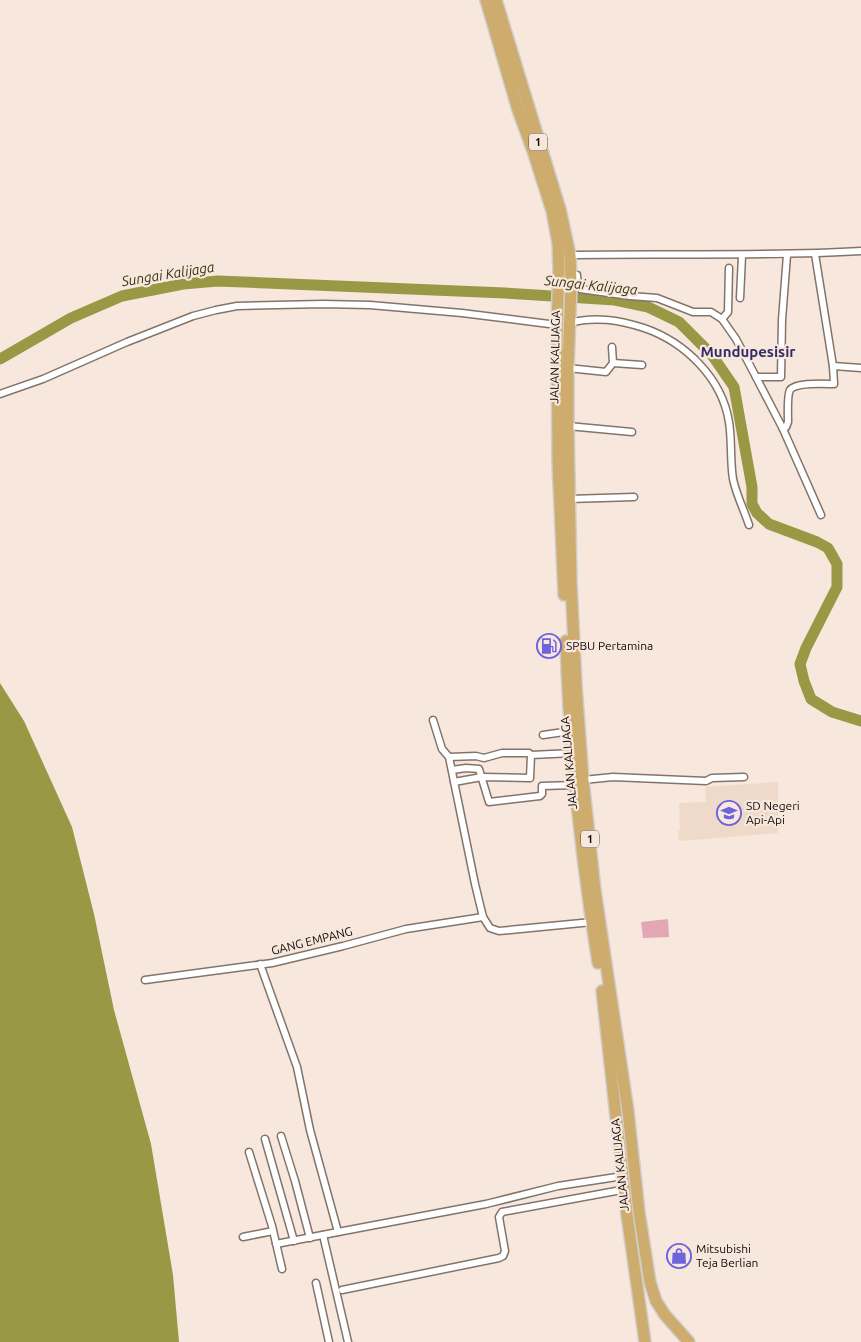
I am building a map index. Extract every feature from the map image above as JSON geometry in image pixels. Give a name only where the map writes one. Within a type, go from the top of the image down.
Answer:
[{"type":"highway","name":"JALAN KALIJAGA","points":[[486,0],[518,110],[552,212],[559,252],[557,323],[560,527],[566,667],[573,754],[579,782],[628,1111],[639,1212],[650,1282],[656,1301],[665,1315],[689,1342]]},
{"type":"highway","name":"1","points":[[496,0],[560,209],[570,255],[571,280]]},
{"type":"highway","name":"JALAN KALIJAGA","points":[[571,280],[568,368],[569,499],[579,782],[592,922],[601,982],[627,1215],[645,1342]]},
{"type":"highway","points":[[627,1215],[639,1212]]},
{"type":"street","points":[[570,255],[742,256],[861,251]]},
{"type":"street","points":[[783,429],[788,422],[790,390],[799,385],[834,384],[833,366],[815,254]]},
{"type":"street","points":[[756,377],[781,376],[782,320],[787,255]]},
{"type":"street","points":[[740,298],[742,256]]},
{"type":"street","points":[[722,319],[728,312],[730,268]]},
{"type":"street","points":[[571,280],[577,275],[578,287],[580,289],[657,298],[677,304],[693,312],[710,312],[722,319],[736,339],[783,429],[821,515]]},
{"type":"street","points":[[0,394],[194,316],[237,306],[370,305],[557,323]]},
{"type":"street","points":[[570,322],[597,318],[643,328],[669,340],[688,353],[702,366],[714,383],[727,413],[733,478],[749,525]]},
{"type":"street","points":[[568,368],[606,372],[613,363],[612,347]]},
{"type":"street","points":[[613,363],[642,365]]},
{"type":"street","points":[[833,366],[861,368]]},
{"type":"street","points":[[568,426],[632,432]]},
{"type":"street","points":[[569,499],[634,497]]},
{"type":"street","points":[[433,720],[442,749],[449,757],[484,917],[490,928],[499,931],[592,922]]},
{"type":"street","points":[[543,735],[571,731]]},
{"type":"street","points":[[449,757],[476,756],[484,758],[497,754],[527,752],[531,755],[573,754]]},
{"type":"street","points":[[454,782],[482,778],[530,778],[531,755]]},
{"type":"street","points":[[452,770],[478,768],[489,802],[541,796],[542,786],[613,777],[706,780],[744,776]]},
{"type":"street","name":"GANG EMPANG","points":[[145,980],[260,964],[343,946],[406,929],[484,917]]},
{"type":"street","points":[[260,964],[297,1066],[310,1130],[338,1232]]},
{"type":"street","points":[[281,1136],[310,1238]]},
{"type":"street","points":[[264,1139],[294,1241]]},
{"type":"street","points":[[249,1152],[282,1269]]},
{"type":"street","points":[[276,1244],[486,1204],[558,1186],[623,1176]]},
{"type":"street","points":[[342,1290],[499,1258],[504,1255],[506,1250],[499,1217],[502,1212],[624,1191]]},
{"type":"street","points":[[243,1237],[273,1232]]},
{"type":"street","points":[[323,1235],[348,1342]]},
{"type":"street","points":[[316,1283],[329,1342]]},
{"type":"shaded area","points":[[0,683],[24,721],[72,827],[94,914],[114,1010],[151,1144],[173,1275],[179,1342],[0,1342]]},
{"type":"shaded area","name":"SD Negeri Api-Api","points":[[778,782],[778,833],[679,841],[679,803],[706,802],[705,787]]},
{"type":"shaded area","points":[[668,919],[669,937],[643,938],[641,922]]},
{"type":"waterway","name":"Sungai Kalijaga","points":[[0,359],[71,318],[122,296],[183,284],[218,281],[505,293],[615,300],[648,307],[679,322],[712,355],[734,387],[752,487],[752,504],[757,513],[769,524],[828,548],[837,564],[837,587],[806,648],[800,664],[811,699],[832,712],[861,721]]},
{"type":"place","name":"SPBU Pertamina","points":[[549,646]]},
{"type":"place","name":"SD Negeri Api-Api","points":[[729,813]]},
{"type":"place","name":"Mitsubishi Teja Berlian","points":[[679,1256]]},
{"type":"district","name":"Mundupesisir","points":[[748,352]]}]
